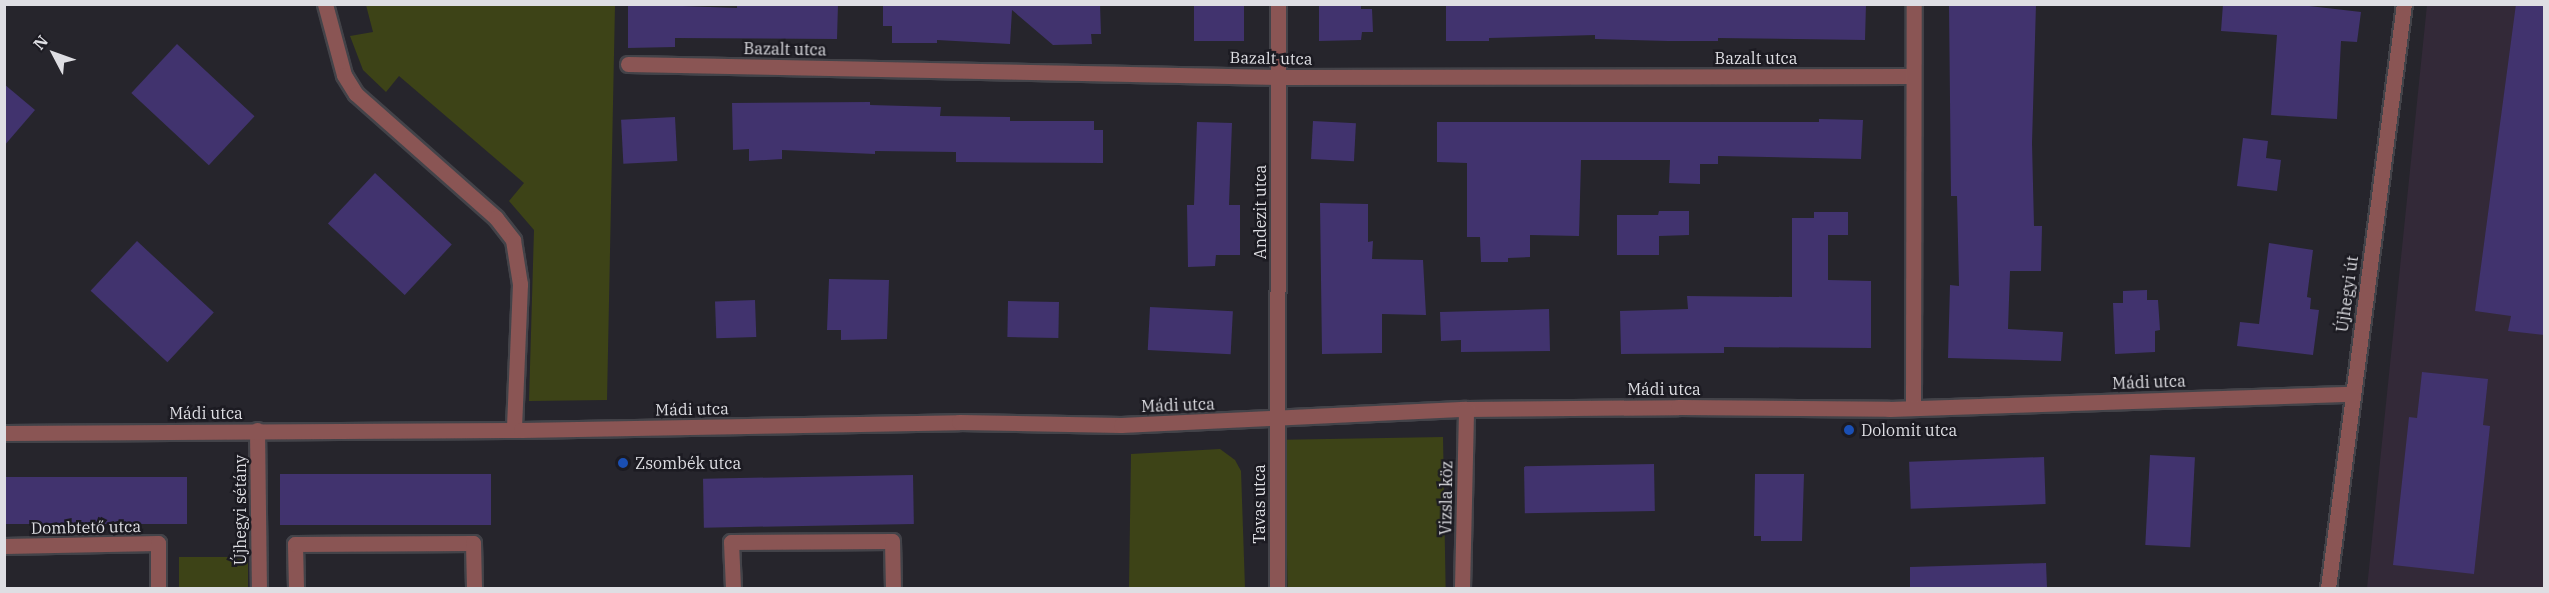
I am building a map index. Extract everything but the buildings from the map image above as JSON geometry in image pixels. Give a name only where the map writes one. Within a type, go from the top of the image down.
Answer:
[{"type":"street","points":[[325,4],[344,75],[356,94],[496,218],[513,240],[520,284],[514,430]]},
{"type":"street","name":"Andezit utca","points":[[1278,4],[1278,419]]},
{"type":"street","points":[[1913,407],[1914,4]]},
{"type":"street","name":"Újhegyi út","points":[[2328,588],[2404,4]]},
{"type":"street","name":"Bazalt utca","points":[[628,64],[1278,77],[1913,76]]},
{"type":"street","name":"Mádi utca","points":[[4,433],[514,430],[959,422],[1121,425],[1466,409],[1913,407],[2352,394]]},
{"type":"street","name":"Vizsla köz","points":[[1462,588],[1466,409]]},
{"type":"street","name":"Tavas utca","points":[[1277,588],[1278,419]]},
{"type":"street","name":"Újhegyi sétány","points":[[257,430],[259,588]]},
{"type":"street","points":[[733,588],[732,542],[892,541],[893,588]]},
{"type":"street","name":"Dombtető utca","points":[[4,546],[158,543],[158,588]]},
{"type":"street","points":[[296,588],[295,544],[461,543],[473,543],[474,588]]},
{"type":"shaded area","points":[[2427,5],[2544,5],[2544,588],[2367,588]]},
{"type":"green space","points":[[366,5],[615,5],[607,400],[529,401],[534,230],[509,201],[524,183],[399,76],[386,92],[363,70],[350,36],[373,32]]},
{"type":"green space","points":[[1443,437],[1446,588],[1288,588],[1285,440]]},
{"type":"green space","points":[[1220,449],[1235,460],[1241,471],[1245,588],[1129,588],[1131,454]]},
{"type":"green space","points":[[179,557],[248,557],[248,588],[179,588]]},
{"type":"place","name":"Dolomit utca","points":[[1849,430]]},
{"type":"place","name":"Zsombék utca","points":[[623,463]]}]
